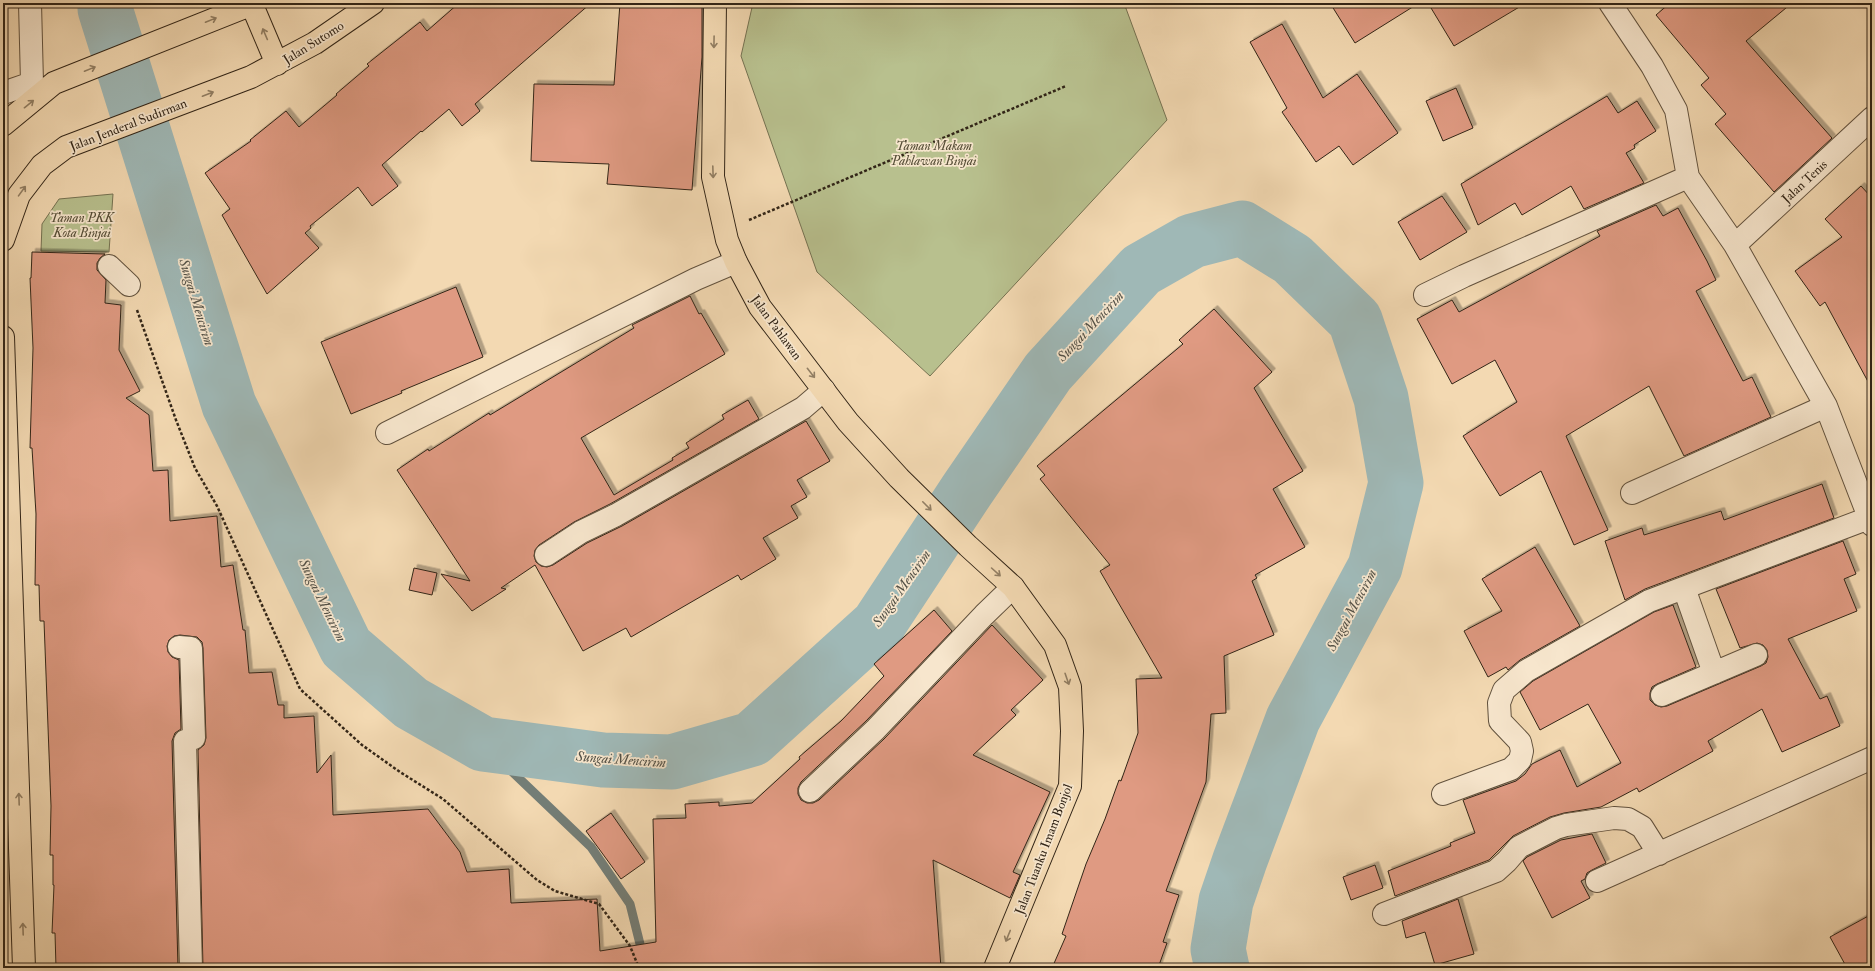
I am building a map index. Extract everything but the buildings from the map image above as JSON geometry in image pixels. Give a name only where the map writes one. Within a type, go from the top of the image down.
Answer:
[{"type":"main road","name":"Jalan Sutomo","points":[[251,77],[315,43],[373,3]]},
{"type":"main road","name":"Jalan Pahlawan","points":[[714,3],[712,177],[725,230],[736,262],[760,307],[848,422],[899,478],[968,546]]},
{"type":"main road","points":[[3,125],[54,83],[253,4],[278,64]]},
{"type":"main road","name":"Jalan Jenderal Sudirman","points":[[3,240],[19,195],[42,165],[66,147],[251,77]]},
{"type":"main road","points":[[3,338],[12,896],[24,968]]},
{"type":"main road","name":"Jalan Tuanku Imam Bonjol","points":[[968,546],[1013,588],[1055,645],[1070,687],[1072,731],[1070,786],[995,968]]},
{"type":"street","points":[[3,93],[32,83],[30,3]]},
{"type":"street","points":[[1443,794],[1511,769],[1520,760],[1522,751],[1520,742],[1500,721],[1499,704],[1504,690],[1526,671],[1649,601],[1870,522],[1826,406],[1735,245],[1688,177],[1676,110],[1652,66],[1610,3]]},
{"type":"street","name":"Jalan Tenis","points":[[1735,245],[1872,118]]},
{"type":"street","points":[[1425,295],[1464,276],[1688,177]]},
{"type":"street","points":[[387,433],[696,279],[736,262]]},
{"type":"street","points":[[109,266],[129,285]]},
{"type":"street","points":[[546,555],[581,532],[616,515],[804,408],[824,390]]},
{"type":"street","points":[[1632,493],[1826,406]]},
{"type":"street","points":[[810,791],[875,730],[984,615],[1013,588]]},
{"type":"street","points":[[1684,588],[1714,672]]},
{"type":"street","points":[[179,647],[191,648],[194,738],[185,741],[191,968]]},
{"type":"street","points":[[1662,696],[1756,654]]},
{"type":"street","points":[[1597,881],[1872,758]]},
{"type":"street","points":[[1384,914],[1496,871],[1507,862],[1519,847],[1566,824],[1614,818],[1628,819],[1642,827],[1659,854]]},
{"type":"path","points":[[725,230],[1066,86]]},
{"type":"path","points":[[129,285],[176,420],[195,468],[217,506],[300,689],[362,745],[400,772],[443,799],[537,880],[555,891],[599,904],[630,946],[639,968]]},
{"type":"green space","name":"Taman Makam Pahlawan Binjai","points":[[753,3],[1124,3],[1167,120],[930,376],[817,272],[741,56]]},
{"type":"green space","name":"Taman PKK Kota Binjai","points":[[113,194],[109,252],[41,251],[42,224],[59,199]]},
{"type":"waterway","name":"Sungai Mencirim","points":[[106,3],[105,9],[229,405],[346,647],[411,703],[483,744],[603,760],[672,762],[752,739],[878,625],[967,490],[1048,372],[1141,270],[1192,241],[1242,228],[1292,259],[1355,320],[1381,398],[1396,483],[1375,567],[1293,719],[1240,860],[1226,901],[1218,949],[1222,968]]},
{"type":"waterway","points":[[483,744],[591,847],[630,904],[646,968]]}]
